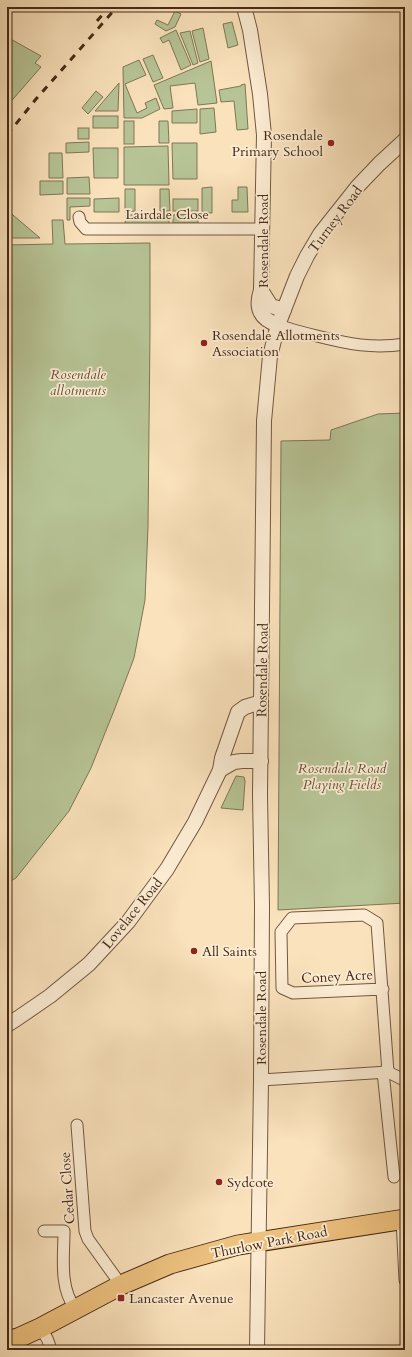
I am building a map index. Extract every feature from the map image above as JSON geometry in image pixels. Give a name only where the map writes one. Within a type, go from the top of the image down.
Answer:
[{"type":"highway","name":"Thurlow Park Road","points":[[7,1340],[18,1338],[40,1328],[75,1308],[121,1285],[170,1264],[231,1247],[404,1219]]},
{"type":"street","name":"Rosendale Road","points":[[244,7],[250,30],[260,94],[264,135],[261,290],[271,306],[284,310],[278,325],[270,356],[264,421],[261,702],[261,1080],[257,1350]]},
{"type":"street","name":"Turney Road","points":[[284,310],[302,266],[320,234],[332,217],[358,186],[405,140]]},
{"type":"street","name":"Lairdale Close","points":[[79,217],[80,222],[86,229],[263,228]]},
{"type":"street","points":[[261,290],[258,298],[259,308],[262,315],[270,322],[291,329],[354,345],[371,347],[405,344]]},
{"type":"street","name":"Lovelace Road","points":[[7,1024],[50,996],[95,958],[128,922],[167,869],[195,822],[220,770],[222,758],[238,712],[261,702]]},
{"type":"street","points":[[220,770],[234,762],[261,761]]},
{"type":"street","name":"Coney Acre","points":[[383,989],[293,993],[282,988],[281,932],[292,918],[364,915],[377,923],[383,989],[385,1072],[394,1177]]},
{"type":"street","points":[[261,1080],[385,1072],[402,1079],[405,1078]]},
{"type":"street","name":"Cedar Close","points":[[77,1126],[85,1231],[88,1239],[121,1285]]},
{"type":"street","points":[[404,1219],[405,1280]]},
{"type":"street","points":[[44,1232],[64,1231],[64,1285],[69,1299],[75,1308]]},
{"type":"street","points":[[40,1328],[50,1344],[50,1350]]},
{"type":"green space","points":[[175,11],[181,14],[175,27],[166,31],[155,24],[157,20],[168,25]]},
{"type":"green space","points":[[232,22],[238,45],[228,48],[223,24]]},
{"type":"green space","points":[[203,28],[209,59],[200,62],[192,31]]},
{"type":"green space","points":[[176,30],[191,65],[181,70],[169,40],[163,43],[160,38]]},
{"type":"green space","points":[[190,31],[198,63],[193,65],[180,33]]},
{"type":"green space","points":[[7,37],[41,56],[35,63],[41,67],[7,106]]},
{"type":"green space","points":[[153,55],[163,78],[153,82],[143,59]]},
{"type":"green space","points":[[139,60],[146,75],[125,84],[137,113],[147,108],[145,103],[156,98],[160,109],[142,118],[124,118],[123,67]]},
{"type":"green space","points":[[211,61],[217,103],[198,105],[195,83],[170,86],[173,108],[164,109],[154,85]]},
{"type":"green space","points":[[119,83],[118,111],[95,111]]},
{"type":"green space","points":[[245,84],[248,129],[237,130],[234,101],[221,102],[219,90]]},
{"type":"green space","points":[[96,91],[103,97],[88,114],[82,108]]},
{"type":"green space","points":[[214,108],[216,132],[200,134],[200,109]]},
{"type":"green space","points":[[197,109],[197,123],[172,123],[172,111]]},
{"type":"green space","points":[[93,116],[118,116],[118,128],[93,128]]},
{"type":"green space","points":[[124,121],[134,121],[134,144],[124,144]]},
{"type":"green space","points":[[159,121],[168,121],[169,143],[159,143]]},
{"type":"green space","points":[[78,128],[89,128],[89,139],[78,139]]},
{"type":"green space","points":[[89,142],[89,152],[66,153],[66,143]]},
{"type":"green space","points":[[172,143],[197,143],[197,179],[173,179]]},
{"type":"green space","points":[[168,146],[169,185],[124,185],[124,147]]},
{"type":"green space","points":[[93,148],[118,148],[118,178],[94,178]]},
{"type":"green space","points":[[49,153],[62,153],[63,178],[49,178]]},
{"type":"green space","points":[[89,177],[90,194],[67,194],[67,178]]},
{"type":"green space","points":[[40,181],[63,181],[63,194],[40,195]]},
{"type":"green space","points":[[212,187],[212,213],[202,213],[202,188]]},
{"type":"green space","points":[[238,187],[247,187],[248,212],[232,212],[232,200],[238,200]]},
{"type":"green space","points":[[125,189],[135,189],[135,211],[125,212]]},
{"type":"green space","points":[[160,189],[169,189],[170,211],[160,211]]},
{"type":"green space","points":[[67,198],[90,198],[90,206],[70,207],[70,220],[67,220]]},
{"type":"green space","points":[[119,198],[119,212],[94,212],[94,199]]},
{"type":"green space","points":[[173,199],[198,199],[198,211],[173,211]]},
{"type":"green space","points":[[7,210],[40,238],[7,238]]},
{"type":"green space","points":[[198,214],[198,223],[173,223],[173,215]]},
{"type":"green space","points":[[126,215],[169,215],[169,224],[125,224]]},
{"type":"green space","name":"Rosendale allotments","points":[[52,220],[63,220],[65,244],[150,243],[148,527],[145,600],[134,658],[91,768],[69,811],[16,878],[7,883],[7,245],[53,244]]},
{"type":"green space","name":"Rosendale Road Playing Fields","points":[[405,413],[405,903],[278,910],[281,441],[330,440],[331,430],[378,414]]},
{"type":"green space","points":[[236,776],[244,777],[245,781],[243,810],[221,808]]},
{"type":"railway","points":[[97,21],[109,7]]},
{"type":"railway","points":[[7,135],[36,99],[117,7]]},
{"type":"place","name":"Rosendale Primary School","points":[[331,143]]},
{"type":"place","name":"Rosendale Allotments Association","points":[[204,343]]},
{"type":"place","name":"All Saints","points":[[194,951]]},
{"type":"place","name":"Sydcote","points":[[219,1182]]},
{"type":"place","name":"Lancaster Avenue","points":[[121,1298]]}]
